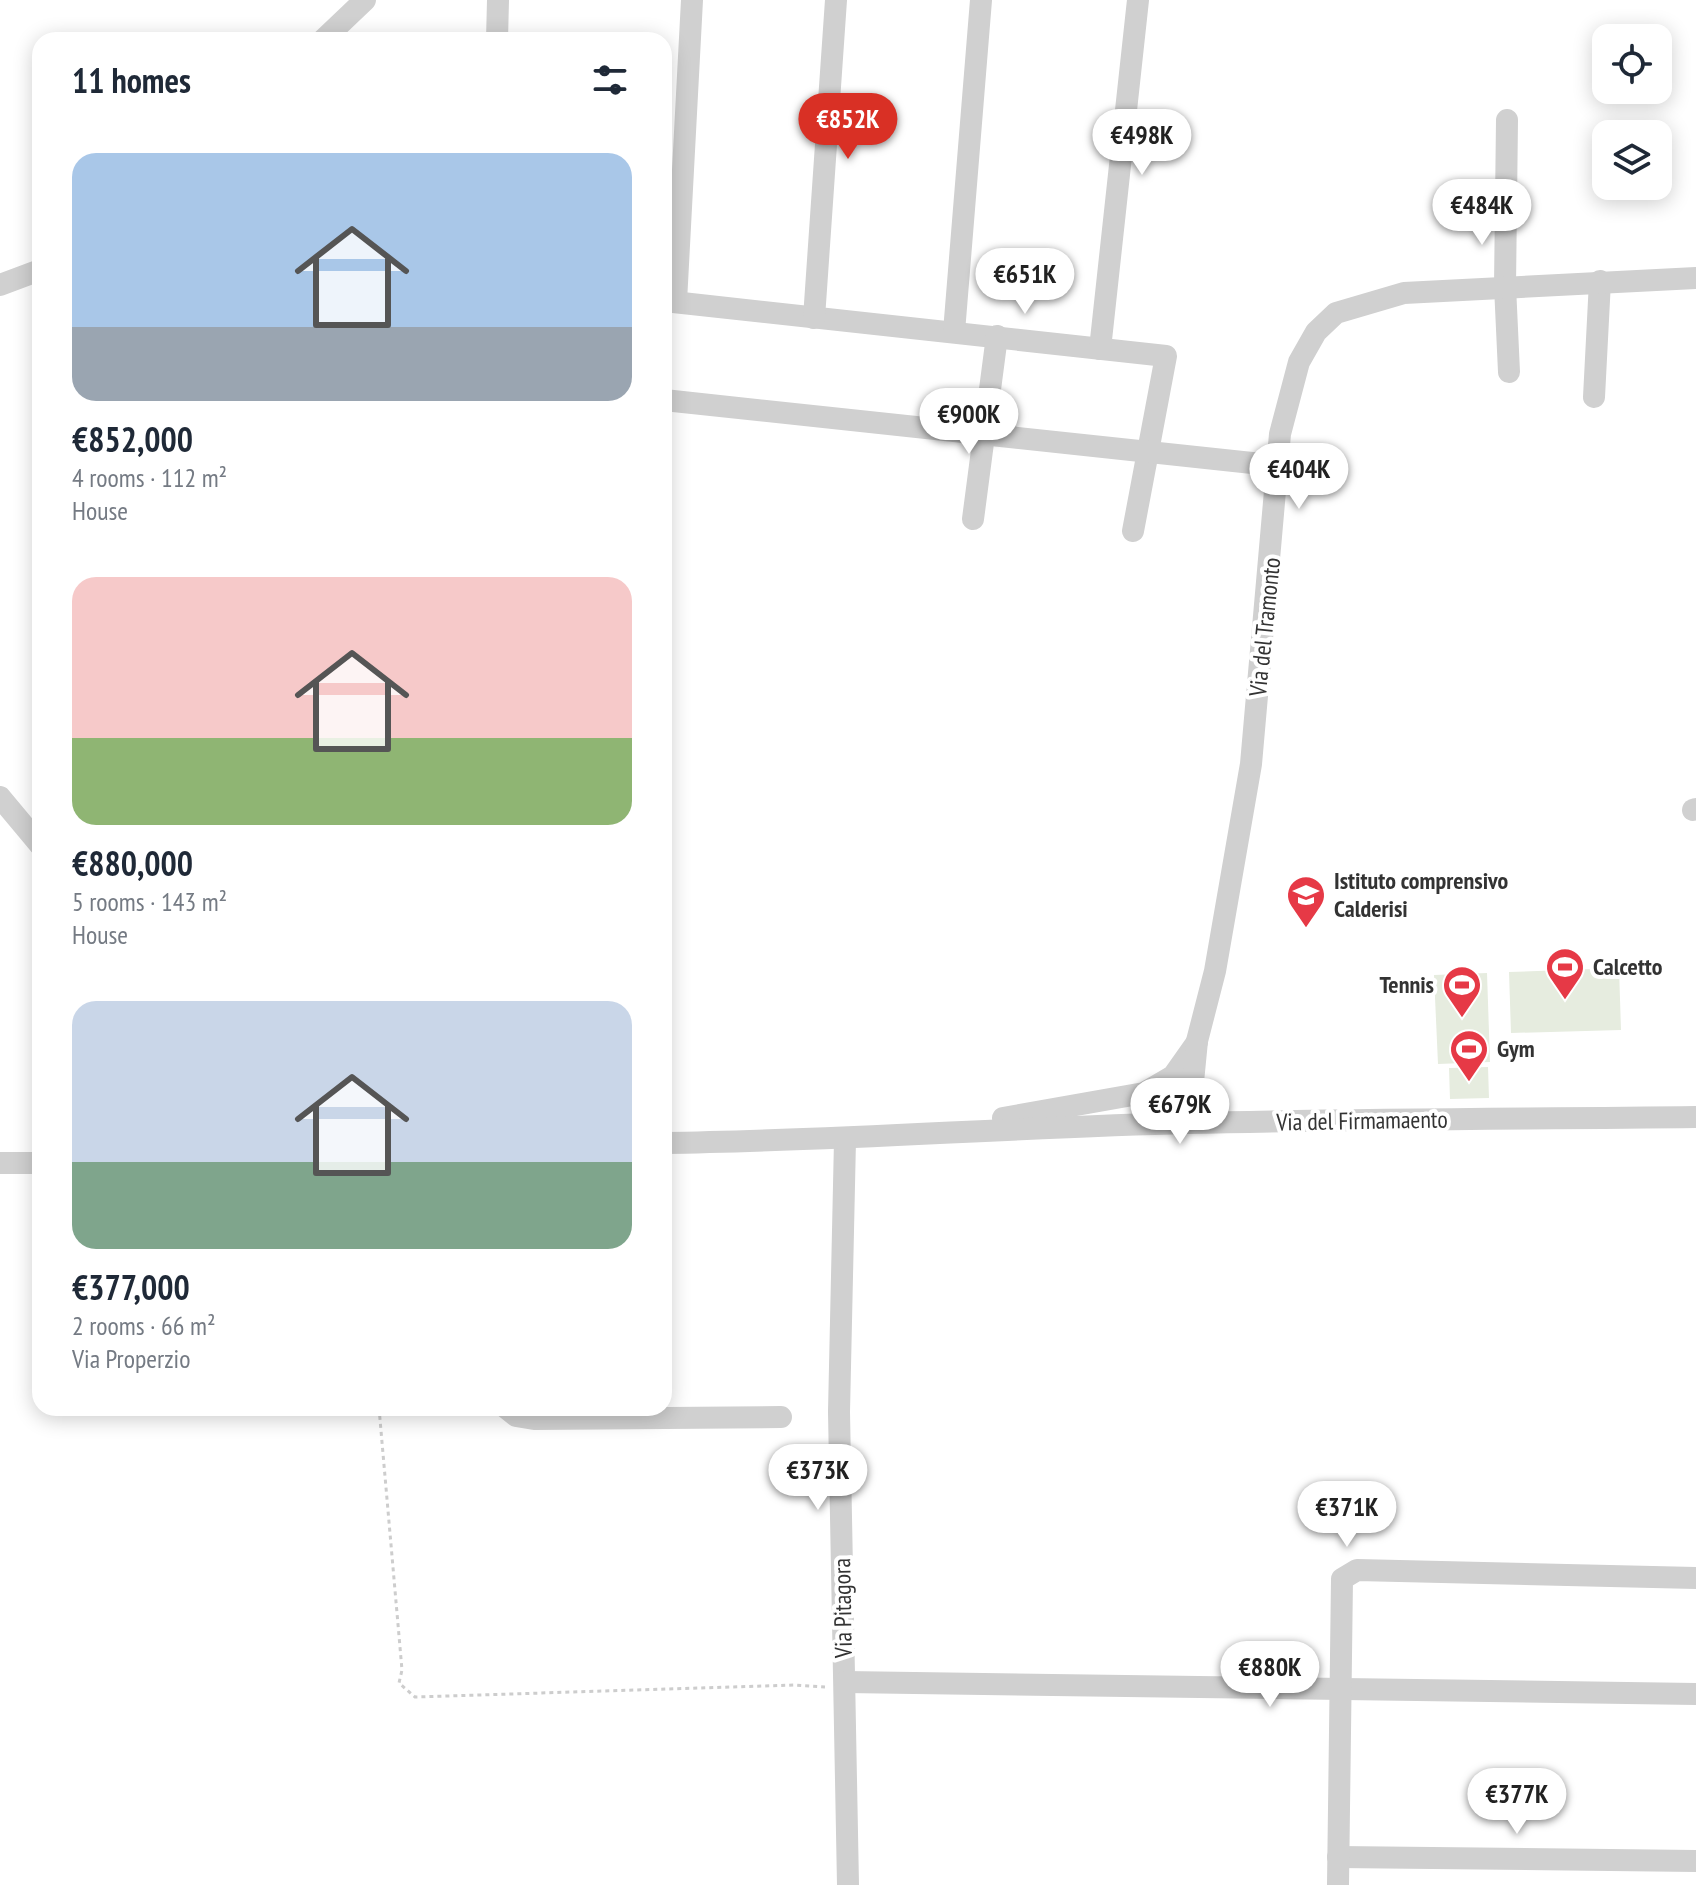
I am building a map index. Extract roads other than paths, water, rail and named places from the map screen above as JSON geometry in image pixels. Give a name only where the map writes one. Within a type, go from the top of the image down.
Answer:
[{"type":"street","points":[[331,32],[365,0]]},
{"type":"street","points":[[497,32],[498,0]]},
{"type":"street","points":[[672,274],[692,0]]},
{"type":"street","points":[[814,318],[836,0]]},
{"type":"street","points":[[954,332],[981,0]]},
{"type":"street","points":[[1100,349],[1138,0]]},
{"type":"street","points":[[1507,120],[1505,286],[1509,372]]},
{"type":"street","points":[[0,285],[32,273]]},
{"type":"street","name":"Via del Tramonto","points":[[1189,1123],[1197,1041],[1215,971],[1251,764],[1280,466],[1280,434],[1299,362],[1316,332],[1336,313],[1368,301],[1404,293],[1696,278]]},
{"type":"street","points":[[1594,397],[1600,281]]},
{"type":"street","points":[[672,301],[1166,356],[1133,531]]},
{"type":"street","points":[[973,519],[997,336]]},
{"type":"street","points":[[672,401],[1280,466]]},
{"type":"street","points":[[0,797],[32,835]]},
{"type":"street","name":"Via del Firmamaento","points":[[931,1133],[1144,1093],[1173,1076],[1197,1041]]},
{"type":"street","name":"Via del Firmamaento","points":[[672,1143],[845,1140],[931,1133],[1189,1123],[1696,1117]]},
{"type":"street","name":"Via Pitagora","points":[[845,1140],[839,1412],[848,1885]]},
{"type":"street","points":[[0,1163],[32,1163]]},
{"type":"street","points":[[516,1416],[534,1419],[781,1417]]},
{"type":"street","points":[[1338,1885],[1342,1579],[1357,1570],[1696,1578]]},
{"type":"street","points":[[845,1685],[1340,1686],[1696,1694]]},
{"type":"street","points":[[1338,1857],[1696,1861]]},
{"type":"place","name":"Istituto comprensivo Calderisi","points":[[1306,929]]},
{"type":"place","name":"Calcetto","points":[[1565,1001]]},
{"type":"place","name":"Tennis","points":[[1462,1019]]},
{"type":"place","name":"Gym","points":[[1469,1083]]}]
